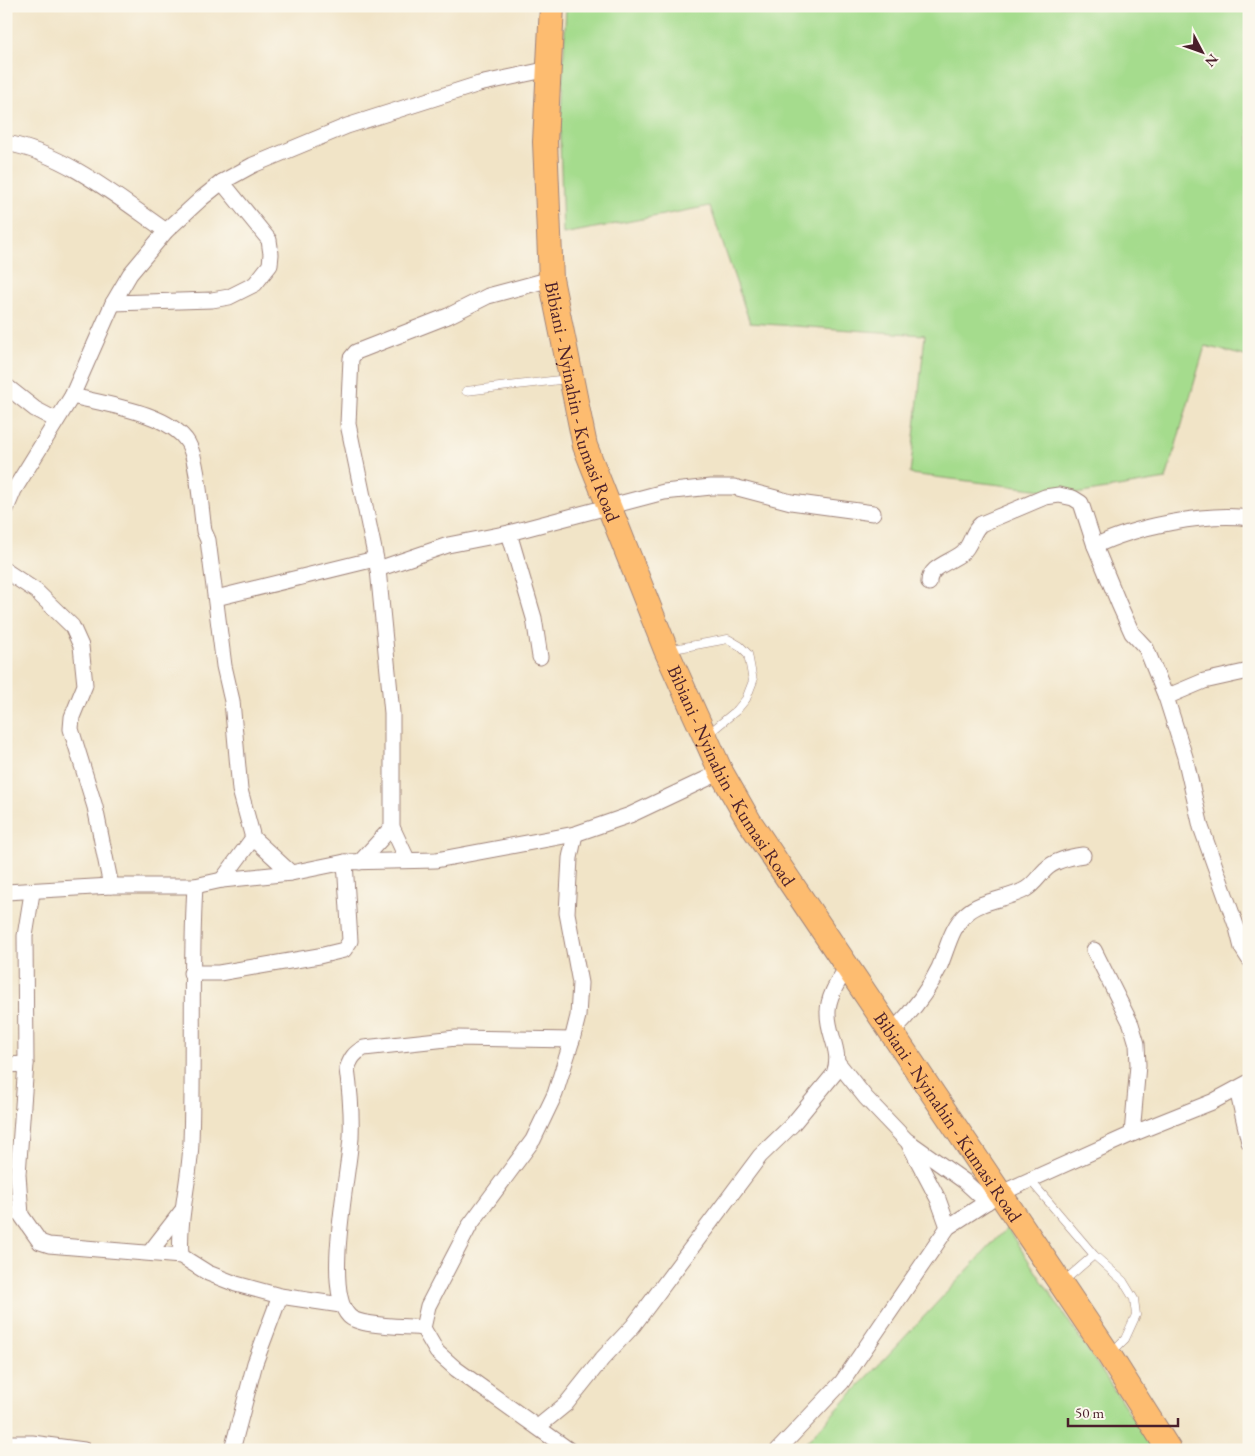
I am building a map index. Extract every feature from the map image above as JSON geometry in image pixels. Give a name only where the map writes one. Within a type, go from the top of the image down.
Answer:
[{"type":"main road","name":"Bibiani - Nyinahin - Kumasi Road","points":[[552,6],[545,142],[551,279],[585,446],[666,650],[704,738],[749,821],[892,1032],[993,1198],[1060,1284],[1169,1450]]},
{"type":"street","points":[[6,509],[14,490],[72,396],[113,303],[130,274],[166,231],[222,182],[253,165],[346,126],[480,84],[549,69]]},
{"type":"street","points":[[6,143],[31,148],[80,172],[166,231]]},
{"type":"street","points":[[113,303],[212,300],[229,297],[255,284],[270,265],[272,254],[269,240],[222,182]]},
{"type":"street","points":[[407,859],[392,827],[392,713],[376,564],[348,424],[351,358],[356,352],[448,316],[488,296],[551,279]]},
{"type":"street","points":[[6,386],[34,409],[56,420]]},
{"type":"street","points":[[72,396],[163,422],[181,434],[191,450],[204,531],[208,540],[224,666],[232,701],[240,790],[253,838],[291,873]]},
{"type":"street","points":[[216,598],[376,564],[448,545],[508,533],[664,492],[711,487],[734,487],[791,502],[873,513]]},
{"type":"street","points":[[929,583],[929,577],[933,572],[963,553],[968,547],[974,531],[981,524],[1045,497],[1059,495],[1073,498],[1081,503],[1095,546],[1132,633],[1146,648],[1166,697],[1185,757],[1200,827],[1243,925],[1242,948],[1249,959]]},
{"type":"street","points":[[1095,546],[1142,528],[1201,519],[1236,516],[1249,518]]},
{"type":"street","points":[[508,533],[534,618],[540,657]]},
{"type":"street","points":[[6,571],[36,592],[72,626],[81,646],[85,685],[72,717],[71,728],[95,807],[111,886]]},
{"type":"street","points":[[1166,697],[1204,681],[1249,672]]},
{"type":"street","points":[[6,892],[111,886],[195,886],[222,880],[291,873],[352,862],[407,859],[436,860],[575,834],[630,815],[721,772]]},
{"type":"street","points":[[191,973],[219,973],[344,950],[350,941],[352,862],[392,827]]},
{"type":"street","points":[[569,1450],[539,1426],[456,1369],[437,1352],[423,1328],[428,1306],[470,1225],[533,1140],[555,1094],[572,1040],[578,1016],[580,984],[567,912],[570,858],[575,834]]},
{"type":"street","points":[[222,880],[253,838]]},
{"type":"street","points":[[892,1032],[916,1008],[939,968],[950,938],[966,914],[981,906],[1023,891],[1032,886],[1046,869],[1057,862],[1083,854]]},
{"type":"street","points":[[181,1256],[179,1233],[191,1143],[191,973],[195,886]]},
{"type":"street","points":[[32,892],[25,936],[26,1064],[18,1174],[21,1215],[31,1231],[40,1242],[49,1245],[181,1256],[208,1273],[236,1284],[280,1296],[341,1305]]},
{"type":"street","points":[[1094,950],[1131,1024],[1137,1044],[1138,1065],[1132,1134]]},
{"type":"street","points":[[539,1426],[566,1404],[602,1359],[634,1326],[760,1156],[792,1125],[834,1074],[838,1063],[838,1052],[831,1031],[828,1012],[832,993],[848,965]]},
{"type":"street","points":[[423,1328],[359,1322],[349,1316],[341,1305],[338,1285],[339,1233],[351,1138],[348,1068],[352,1056],[364,1048],[456,1038],[572,1040]]},
{"type":"street","points":[[838,1063],[866,1098],[908,1142],[964,1181],[993,1198]]},
{"type":"street","points":[[6,1065],[26,1064]]},
{"type":"street","points":[[778,1450],[842,1382],[948,1227],[993,1198],[1030,1180],[1132,1134],[1212,1102],[1243,1085],[1249,1142]]},
{"type":"street","points":[[908,1142],[938,1199],[948,1227]]},
{"type":"street","points":[[150,1252],[181,1212]]},
{"type":"street","points":[[232,1450],[255,1363],[280,1296]]},
{"type":"street","points":[[6,1443],[32,1443],[84,1450]]},
{"type":"lane","points":[[466,390],[570,379]]},
{"type":"lane","points":[[666,650],[728,639],[740,646],[748,654],[753,681],[746,699],[737,710],[704,738]]},
{"type":"lane","points":[[1030,1180],[1094,1255],[1122,1281],[1134,1299],[1136,1315],[1125,1339],[1109,1356]]},
{"type":"lane","points":[[1060,1284],[1094,1255]]},
{"type":"green space","points":[[566,6],[1249,6],[1249,357],[1205,346],[1166,479],[1076,494],[910,474],[925,335],[750,323],[710,206],[563,234],[560,138]]},
{"type":"green space","points":[[1007,1228],[1154,1450],[799,1450]]}]
